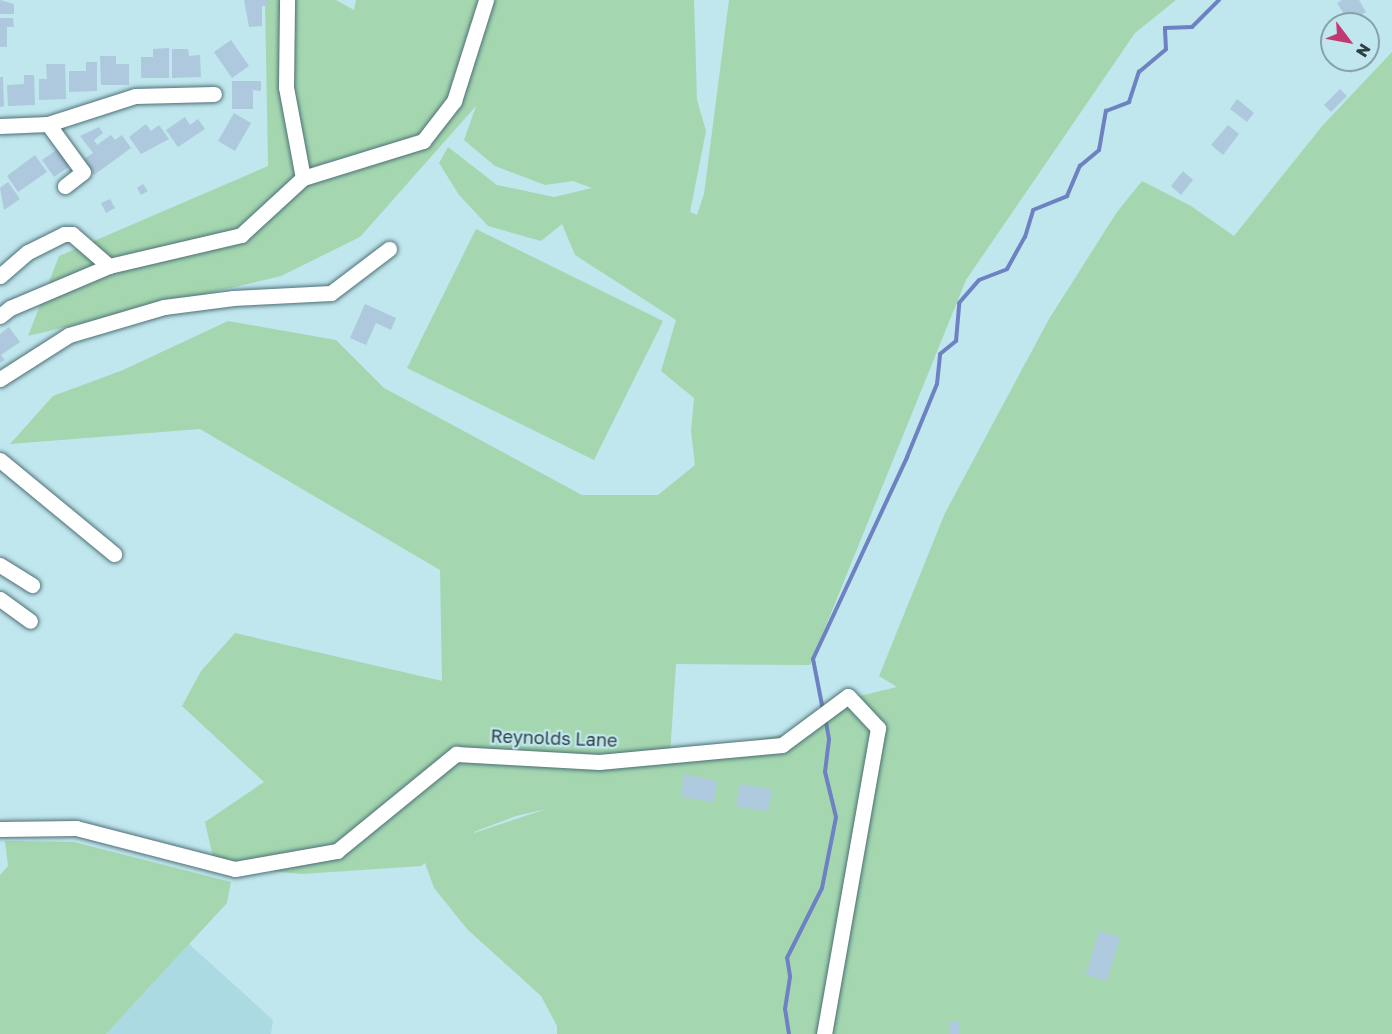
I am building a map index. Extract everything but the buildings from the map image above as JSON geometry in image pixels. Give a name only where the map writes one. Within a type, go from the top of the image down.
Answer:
[{"type":"street","points":[[287,0],[286,87],[303,178]]},
{"type":"street","points":[[0,316],[10,308],[109,266],[241,235],[303,178],[423,141],[454,100],[486,0]]},
{"type":"street","points":[[0,126],[48,124],[135,96],[214,94]]},
{"type":"street","points":[[48,124],[83,172],[64,186]]},
{"type":"street","points":[[0,276],[28,252],[64,234],[72,234],[109,266]]},
{"type":"street","points":[[0,379],[69,335],[164,308],[233,298],[331,293],[389,249]]},
{"type":"street","points":[[0,460],[114,554]]},
{"type":"street","points":[[0,565],[32,585]]},
{"type":"street","points":[[0,599],[30,621]]},
{"type":"street","name":"Reynolds Lane","points":[[0,830],[76,828],[235,869],[337,851],[456,754],[623,760],[782,745],[848,696],[878,728],[824,1034]]},
{"type":"shaded area","points":[[189,944],[273,1020],[271,1034],[106,1034]]},
{"type":"green space","points":[[265,0],[336,0],[354,10],[356,0],[694,0],[697,100],[706,131],[690,212],[697,215],[704,194],[729,0],[1176,0],[1135,33],[966,280],[810,665],[676,664],[670,755],[799,732],[843,700],[897,687],[879,676],[945,513],[1049,319],[1117,212],[1142,181],[1191,206],[1234,236],[1323,125],[1373,72],[1380,72],[1380,65],[1392,52],[1392,1034],[557,1034],[557,1026],[541,996],[467,929],[434,888],[425,863],[421,866],[302,874],[215,866],[205,822],[264,782],[182,706],[201,671],[235,633],[442,681],[440,570],[200,429],[10,444],[53,396],[123,370],[228,321],[336,340],[384,388],[582,495],[658,495],[695,465],[691,431],[694,398],[661,371],[676,320],[575,255],[562,224],[541,241],[488,226],[459,195],[439,163],[448,147],[497,185],[554,197],[592,188],[573,181],[545,185],[495,166],[464,140],[476,106],[360,237],[281,276],[28,336],[59,256],[268,166]],"holes":[[[546,809],[474,833],[516,816]]]},
{"type":"green space","points":[[476,229],[663,321],[594,460],[407,368]]},
{"type":"green space","points":[[5,841],[74,842],[231,882],[227,903],[106,1034],[0,1034],[0,875],[8,866]]},
{"type":"waterway","points":[[823,710],[813,659],[907,457],[937,384],[940,354],[956,341],[959,303],[979,280],[1007,269],[1025,237],[1033,210],[1067,196],[1080,166],[1099,150],[1106,111],[1129,102],[1139,72],[1166,49],[1165,28],[1192,27],[1219,0]]},
{"type":"waterway","points":[[789,1034],[785,1009],[790,976],[787,958],[822,888],[836,817],[825,772],[829,739],[825,717]]}]
